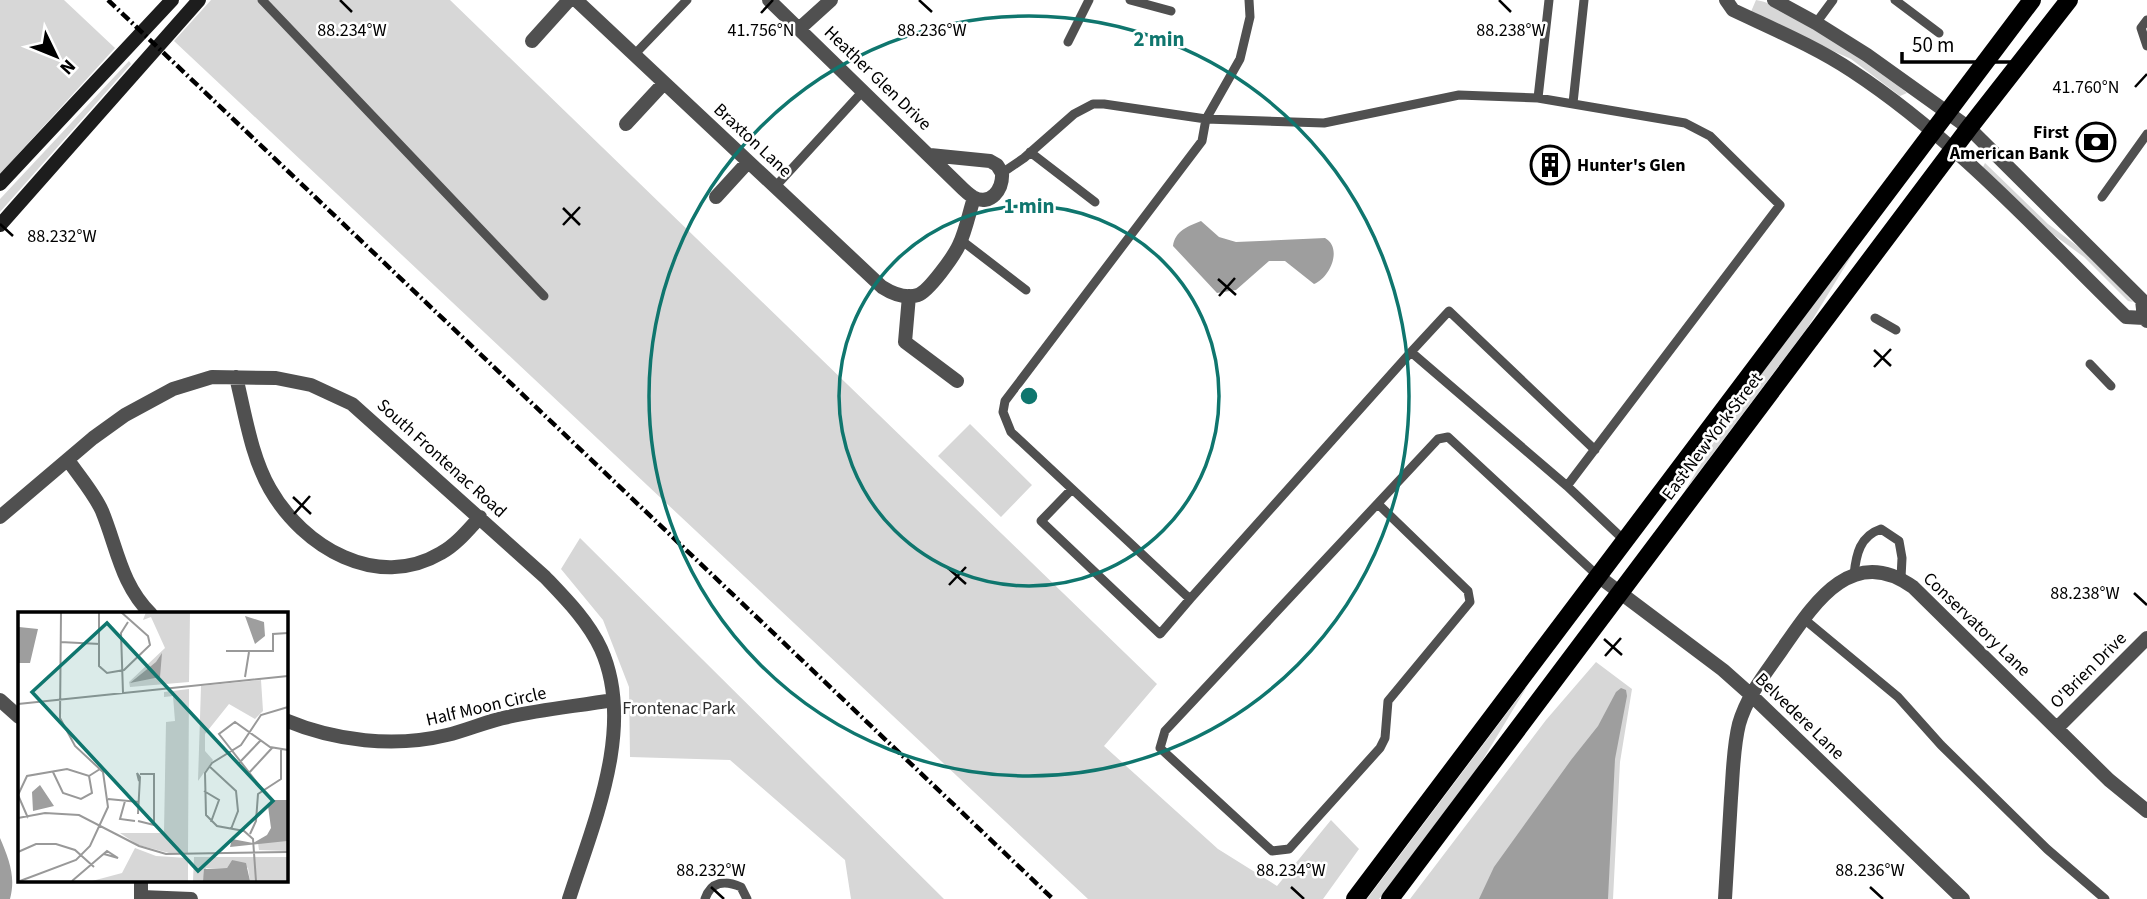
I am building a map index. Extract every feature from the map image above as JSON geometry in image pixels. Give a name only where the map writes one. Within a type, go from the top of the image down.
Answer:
[{"type":"main road","name":"East New York Street","points":[[1354,899],[2032,0]]},
{"type":"main road","name":"East New York Street","points":[[1390,899],[1952,150],[2069,0]]},
{"type":"street","points":[[0,184],[172,0]]},
{"type":"street","points":[[0,225],[198,0]]},
{"type":"street","points":[[532,41],[569,0]]},
{"type":"street","name":"Braxton Lane","points":[[576,0],[882,288],[894,295],[909,296]]},
{"type":"street","name":"Heather Glen Drive","points":[[769,0],[974,198]]},
{"type":"street","name":"Heather Glen Drive","points":[[799,29],[831,0]]},
{"type":"street","points":[[1726,0],[1734,10],[1851,70],[1952,150],[2126,317],[2146,320],[2142,300],[1969,128],[1816,23],[1774,0]]},
{"type":"street","points":[[626,124],[664,83]]},
{"type":"street","name":"Heather Glen Drive","points":[[930,155],[990,161],[998,165],[1002,173]]},
{"type":"street","points":[[716,197],[748,162]]},
{"type":"street","points":[[957,381],[905,342],[909,296],[919,295],[927,290],[959,246],[974,198],[993,197],[999,190],[1002,173]]},
{"type":"street","name":"South Frontenac Road","points":[[0,517],[125,415],[173,388],[212,377],[288,380],[336,395],[363,413],[480,517],[559,592],[589,628],[600,649],[610,673],[615,731],[610,760],[569,899]]},
{"type":"street","points":[[236,377],[259,464],[269,488],[294,521],[335,554],[366,565],[395,568],[425,561],[448,549],[480,517]]},
{"type":"street","points":[[68,460],[100,507],[128,583],[150,612]]},
{"type":"street","name":"Conservatory Lane","points":[[1854,575],[1876,572],[1901,578],[1923,596],[2109,780],[2147,811]]},
{"type":"street","points":[[1725,899],[1734,754],[1739,724],[1750,694],[1804,619],[1834,586],[1854,575]]},
{"type":"street","name":"Belvedere Lane","points":[[1598,576],[1723,670],[1963,899]]},
{"type":"street","name":"O'Brien Drive","points":[[2057,728],[2147,638]]},
{"type":"street","points":[[0,700],[18,716]]},
{"type":"street","name":"Half Moon Circle","points":[[287,721],[334,736],[414,742],[507,717],[614,700]]},
{"type":"street","points":[[142,898],[191,899]]},
{"type":"lane","points":[[262,0],[544,296]]},
{"type":"lane","points":[[634,55],[687,0]]},
{"type":"lane","points":[[1068,43],[1089,0]]},
{"type":"lane","points":[[1130,0],[1171,11]]},
{"type":"lane","points":[[1190,599],[1011,432],[1003,412],[1005,401],[1197,150],[1202,141],[1206,119],[1240,59],[1250,17],[1249,0]]},
{"type":"lane","points":[[1538,99],[1549,0]]},
{"type":"lane","points":[[1573,103],[1584,0]]},
{"type":"lane","points":[[1816,23],[1833,0]]},
{"type":"lane","points":[[1895,0],[1939,33]]},
{"type":"lane","points":[[2147,20],[2141,28],[2147,46]]},
{"type":"lane","points":[[775,187],[863,91]]},
{"type":"lane","points":[[1002,173],[1031,152],[1074,114],[1093,104],[1206,119],[1324,123],[1459,95],[1573,103],[1685,123],[1701,130],[1780,205],[1567,486]]},
{"type":"lane","points":[[2102,197],[2147,134]]},
{"type":"lane","points":[[1031,152],[1095,202]]},
{"type":"lane","points":[[961,240],[1026,290]]},
{"type":"lane","points":[[1072,489],[1041,521],[1160,634],[1449,312],[1595,450]]},
{"type":"lane","points":[[1875,318],[1896,330]]},
{"type":"lane","points":[[1411,352],[1567,486],[1623,541]]},
{"type":"lane","points":[[2090,364],[2111,386]]},
{"type":"lane","points":[[1378,504],[1468,591],[1470,602],[1388,701],[1385,738],[1380,748],[1289,849],[1272,851],[1160,748],[1165,731],[1438,439],[1448,437],[1598,576]]},
{"type":"lane","points":[[1854,575],[1862,541],[1868,534],[1881,529],[1899,541],[1901,578]]},
{"type":"lane","points":[[1804,619],[1898,697],[1941,745],[2048,849],[2105,899]]},
{"type":"lane","points":[[705,899],[713,886],[724,882],[741,887],[747,899]]},
{"type":"green space","points":[[0,0],[64,0],[115,48],[0,174]]},
{"type":"green space","points":[[211,0],[450,0],[1157,684],[1104,746],[1218,849],[1277,886],[1331,820],[1359,849],[1323,899],[1088,899],[174,41]]},
{"type":"green space","points":[[1756,0],[1790,13],[1834,39],[1877,68],[1907,93],[1900,96],[1851,59],[1750,14]]},
{"type":"green space","points":[[129,61],[131,64],[0,212],[0,199]]},
{"type":"green space","points":[[1985,163],[2048,224],[2088,254],[2133,302],[2128,301],[2084,257],[2051,233],[1983,167]]},
{"type":"green space","points":[[1855,250],[1808,327],[1684,492],[1729,417]]},
{"type":"green space","points":[[970,424],[1032,485],[1001,517],[938,456]]},
{"type":"green space","name":"Frontenac Park","points":[[580,538],[944,899],[851,899],[845,860],[730,760],[630,757],[629,687],[603,620],[561,569]]},
{"type":"green space","points":[[1596,662],[1632,689],[1620,762],[1613,899],[1410,899],[1546,720]]},
{"type":"green space","points":[[1528,685],[1479,766],[1379,899],[1367,899]]},
{"type":"shaded area","points":[[1201,221],[1219,237],[1236,242],[1325,238],[1334,255],[1325,276],[1314,284],[1285,261],[1269,261],[1236,290],[1217,293],[1173,246],[1179,233]]},
{"type":"shaded area","points":[[1621,688],[1626,690],[1627,696],[1615,759],[1608,899],[1479,899],[1494,867],[1598,726],[1616,692]]},
{"type":"shaded area","points":[[0,838],[12,876],[10,899],[0,899]]},
{"type":"railway","points":[[108,0],[1053,899]]},
{"type":"place","name":"First American Bank","points":[[2096,142]]},
{"type":"place","name":"Hunter's Glen","points":[[1550,165]]}]
